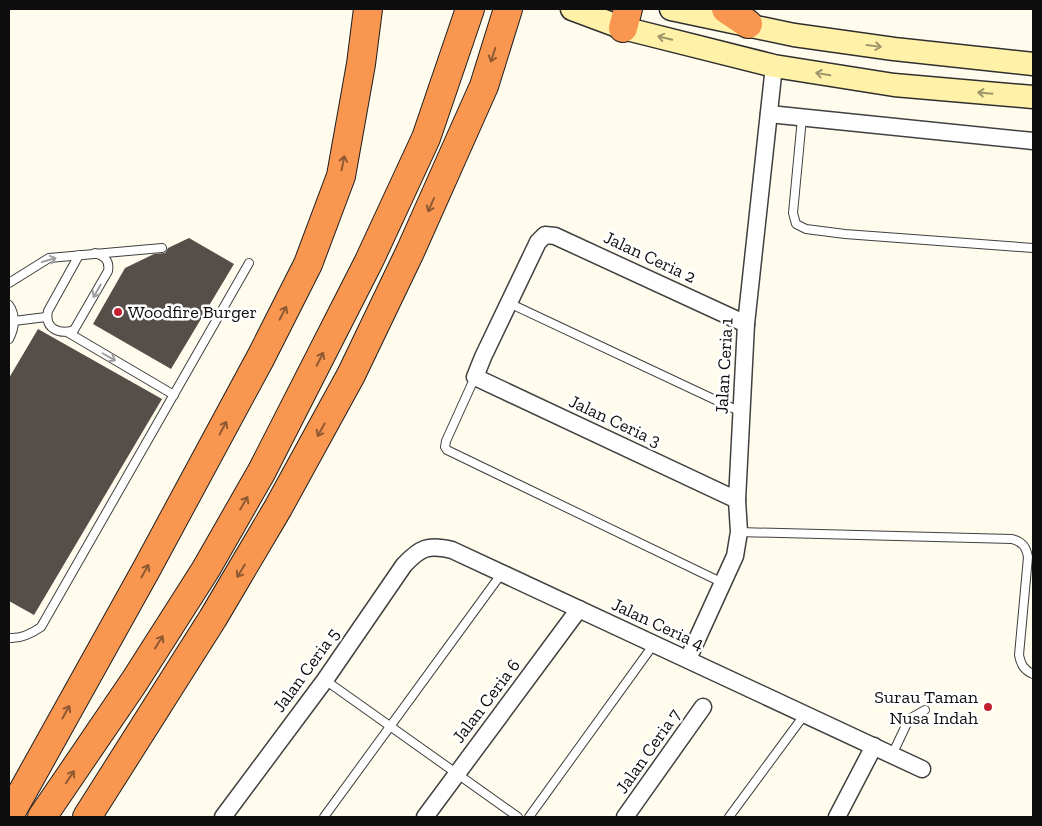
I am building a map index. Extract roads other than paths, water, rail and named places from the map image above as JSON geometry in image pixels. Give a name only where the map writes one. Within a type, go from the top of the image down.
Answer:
[{"type":"highway","points":[[9,816],[261,357],[308,264],[340,176],[361,64],[368,9]]},
{"type":"highway","points":[[361,64],[378,9]]},
{"type":"highway","points":[[42,817],[134,682],[206,568],[262,471],[369,261],[426,138],[470,9]]},
{"type":"highway","points":[[87,817],[213,618],[278,508],[351,375],[410,252],[484,86],[508,9]]},
{"type":"highway","points":[[726,9],[748,24]]},
{"type":"main road","points":[[572,9],[616,19],[774,66],[894,85],[1033,97]]},
{"type":"main road","points":[[671,9],[794,35],[894,49],[1033,64]]},
{"type":"street","name":"Jalan Ceria 1","points":[[688,659],[735,556],[739,532],[737,500],[746,324],[774,66]]},
{"type":"street","points":[[769,114],[1033,141]]},
{"type":"street","name":"Jalan Ceria 2","points":[[509,303],[538,242],[545,235],[555,236],[746,324]]},
{"type":"street","points":[[476,377],[483,357],[509,303]]},
{"type":"street","name":"Jalan Ceria 3","points":[[476,377],[737,500]]},
{"type":"street","name":"Jalan Ceria 4","points":[[424,548],[437,546],[452,550],[922,769]]},
{"type":"street","name":"Jalan Ceria 5","points":[[223,817],[325,680],[404,565],[413,555],[424,548]]},
{"type":"street","name":"Jalan Ceria 6","points":[[425,817],[579,609]]},
{"type":"street","name":"Jalan Ceria 7","points":[[625,817],[703,707]]},
{"type":"street","points":[[837,817],[874,746]]},
{"type":"lane","points":[[802,118],[793,213],[796,224],[806,229],[845,234],[1033,248]]},
{"type":"lane","points":[[9,283],[49,258],[162,248]]},
{"type":"lane","points":[[78,255],[46,317],[48,324],[60,332],[74,330],[108,271],[109,265],[107,260],[95,253]]},
{"type":"lane","points":[[9,638],[22,637],[41,627],[249,264]]},
{"type":"lane","points":[[509,303],[741,412]]},
{"type":"lane","points":[[9,305],[12,309],[14,322],[12,334],[9,338]]},
{"type":"lane","points":[[14,322],[46,317]]},
{"type":"lane","points":[[67,332],[174,395]]},
{"type":"lane","points":[[476,377],[446,441],[445,447],[447,450],[723,583]]},
{"type":"lane","points":[[739,532],[1012,539],[1020,541],[1026,548],[1028,557],[1019,655],[1021,664],[1027,671],[1033,674]]},
{"type":"lane","points":[[324,817],[502,573]]},
{"type":"lane","points":[[529,817],[654,644]]},
{"type":"lane","points":[[325,680],[518,817]]},
{"type":"lane","points":[[892,755],[909,719],[925,710]]},
{"type":"lane","points":[[729,817],[806,714]]},
{"type":"place","name":"Woodfire Burger","points":[[118,312]]},
{"type":"place","name":"Surau Taman Nusa Indah","points":[[988,707]]}]
